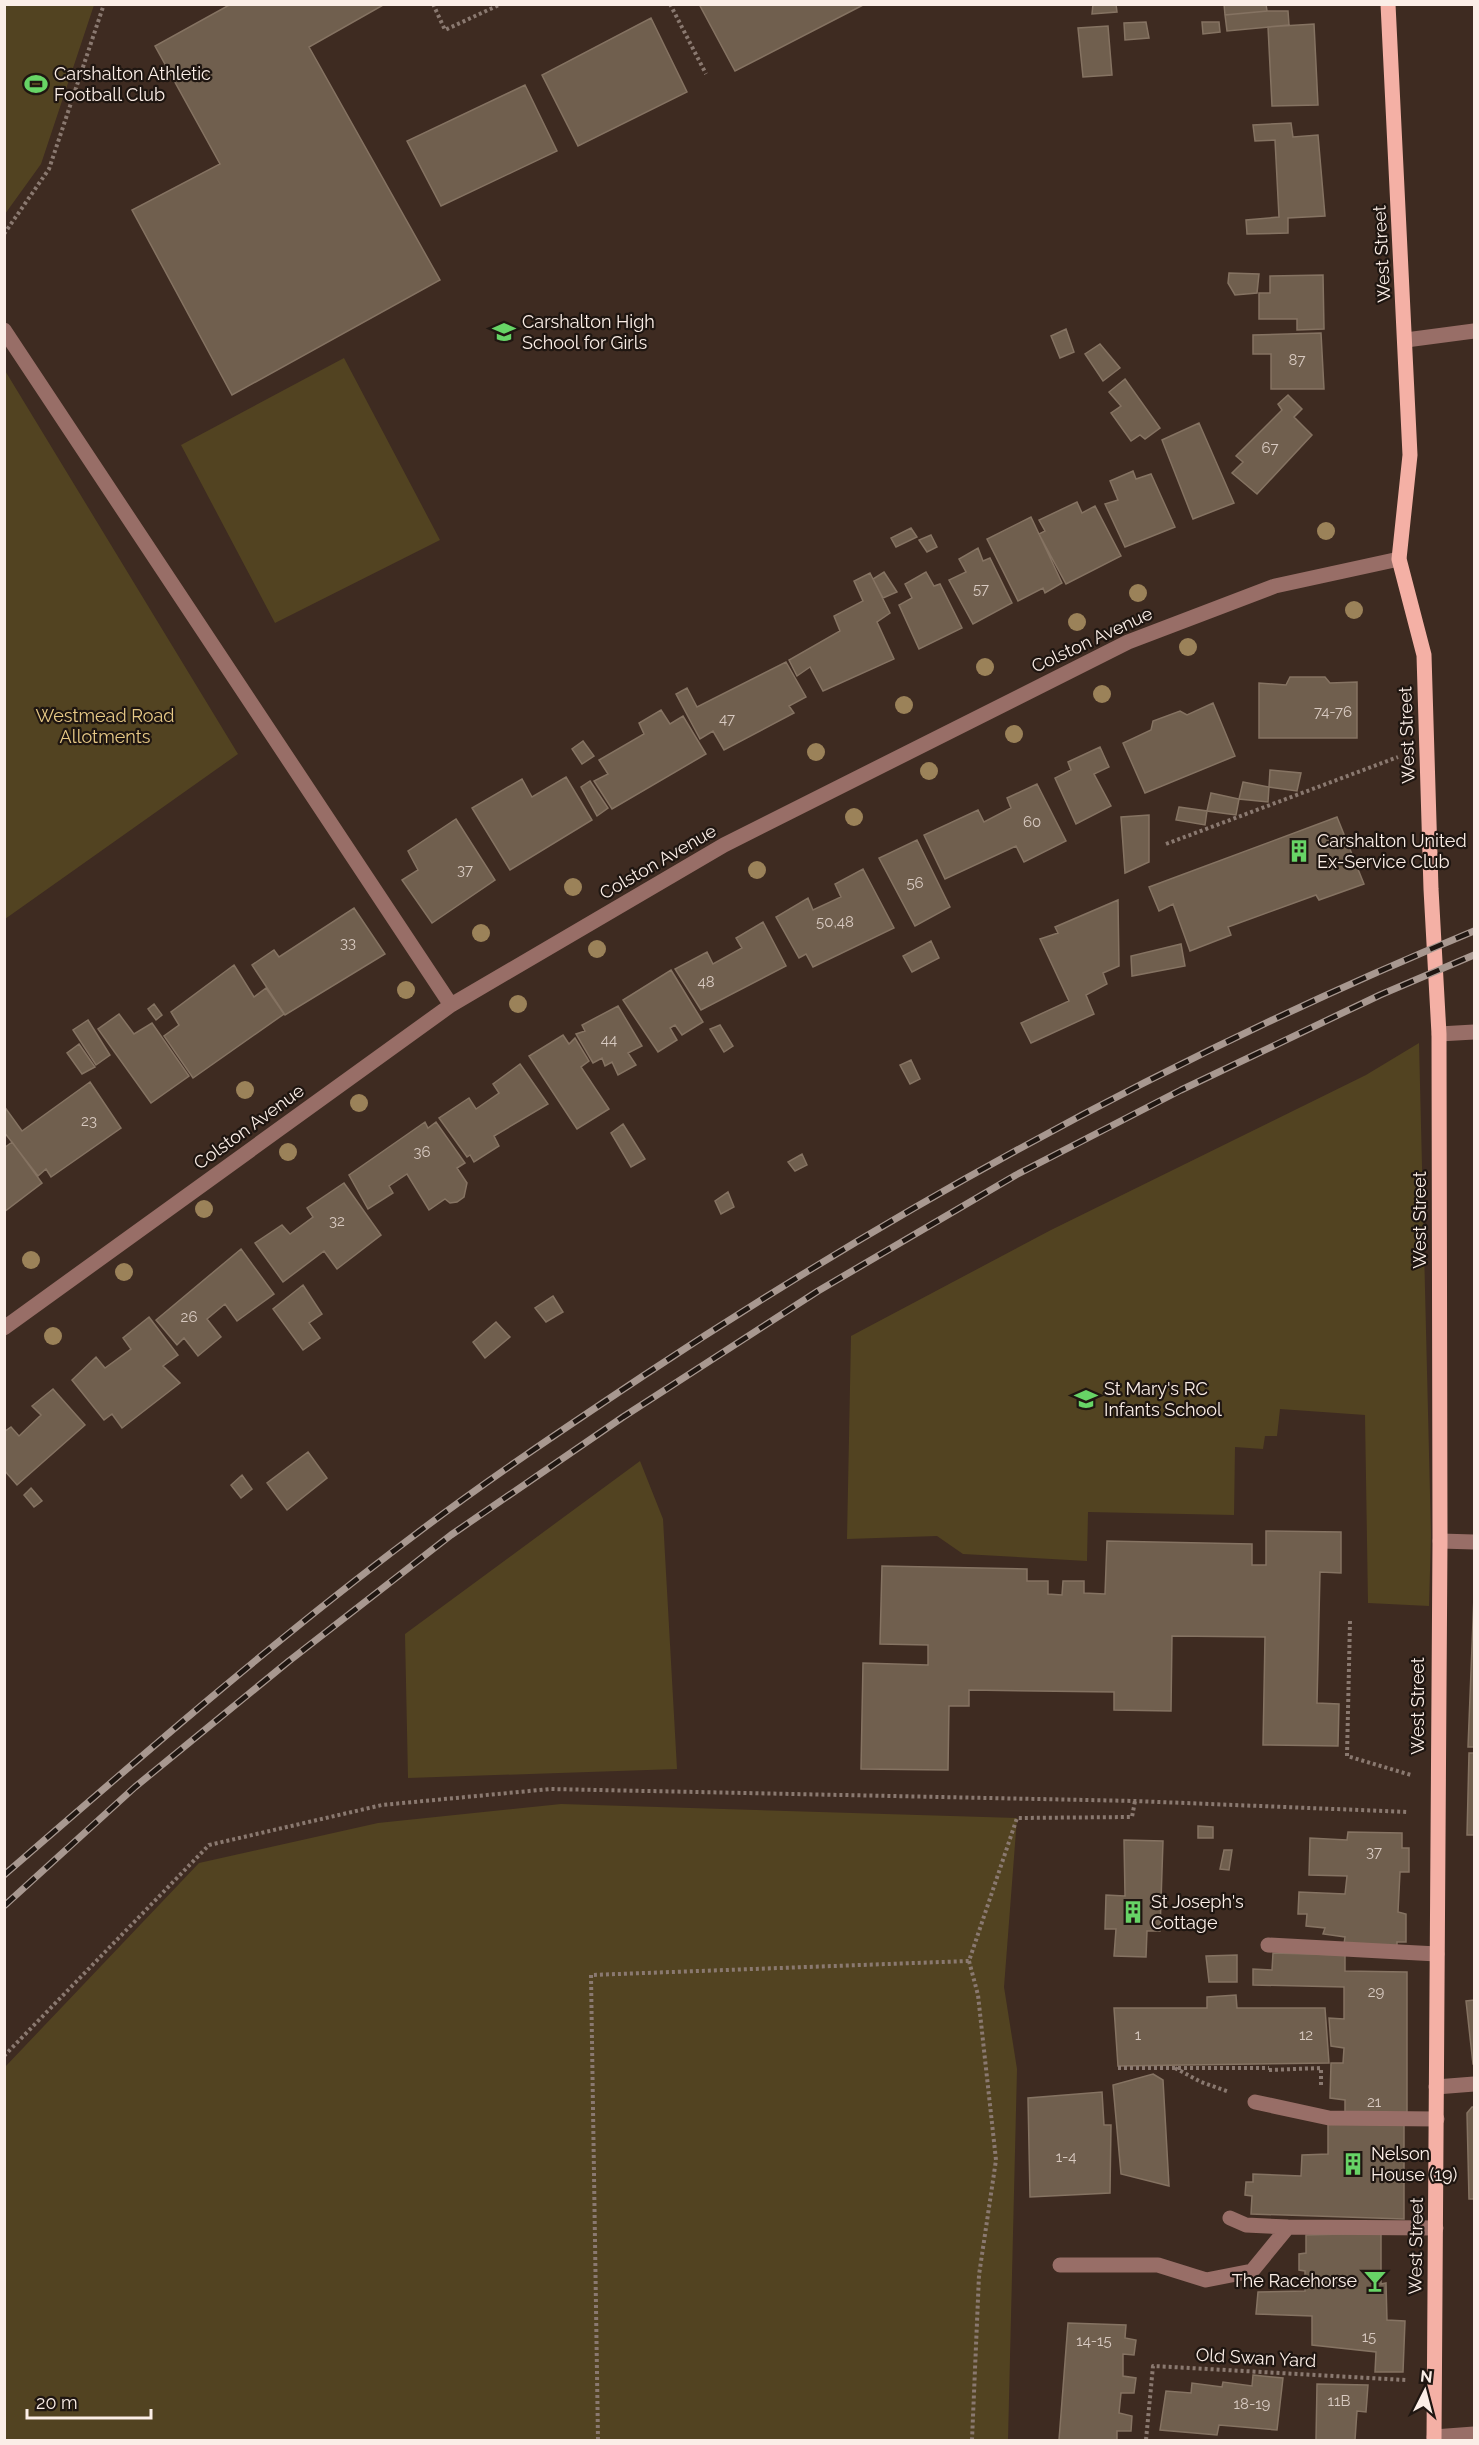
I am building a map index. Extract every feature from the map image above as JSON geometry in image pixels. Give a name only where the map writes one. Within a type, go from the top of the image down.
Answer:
[{"type":"main road","name":"West Street","points":[[1388,4],[1410,455],[1399,559],[1425,655],[1431,889],[1439,1034],[1440,1541],[1434,2439]]},
{"type":"street","points":[[4,330],[451,1005]]},
{"type":"street","points":[[1406,340],[1474,331]]},
{"type":"street","name":"Colston Avenue","points":[[4,1328],[451,1005],[724,845],[1128,642],[1275,586],[1399,559]]},
{"type":"street","points":[[1439,1034],[1474,1032]]},
{"type":"street","points":[[1440,1541],[1474,1542]]},
{"type":"street","points":[[1268,1945],[1437,1954]]},
{"type":"street","points":[[1436,2087],[1474,2084]]},
{"type":"street","points":[[1255,2102],[1329,2118],[1437,2119]]},
{"type":"street","points":[[1230,2218],[1246,2225],[1436,2228]]},
{"type":"street","points":[[1060,2265],[1158,2265],[1206,2280],[1252,2271],[1288,2227]]},
{"type":"street","points":[[1434,2439],[1474,2433]]},
{"type":"path","points":[[4,234],[49,168],[104,4]]},
{"type":"path","points":[[433,4],[445,30],[501,4]]},
{"type":"path","points":[[670,4],[706,74]]},
{"type":"path","points":[[1166,844],[1427,747]]},
{"type":"path","points":[[1350,1621],[1347,1756],[1437,1783]]},
{"type":"path","points":[[4,2056],[209,1845],[371,1808],[550,1789],[1136,1801],[1437,1812]]},
{"type":"path","points":[[972,2440],[979,2275],[996,2160],[978,1995],[969,1961],[1017,1818],[1132,1817],[1136,1801]]},
{"type":"path","points":[[598,2440],[591,1975],[969,1961]]},
{"type":"path","points":[[1118,2068],[1269,2068]]},
{"type":"path","points":[[1175,2068],[1201,2082],[1255,2102]]},
{"type":"path","name":"Old Swan Yard","points":[[1146,2440],[1153,2366],[1433,2382]]},
{"type":"green space","name":"Carshalton Athletic Football Club","points":[[5,4],[94,5],[41,164],[5,214]]},
{"type":"green space","points":[[344,358],[440,540],[275,623],[181,445]]},
{"type":"green space","name":"Westmead Road Allotments","points":[[4,369],[238,754],[5,919],[4,919]]},
{"type":"green space","points":[[1419,1043],[1431,1535],[1429,1606],[1368,1603],[1365,1415],[1280,1409],[1277,1436],[1265,1436],[1263,1449],[1235,1447],[1234,1515],[1088,1512],[1087,1561],[963,1554],[937,1536],[847,1539],[851,1336],[1051,1230],[1366,1075]]},
{"type":"green space","points":[[640,1461],[663,1519],[677,1769],[408,1778],[405,1634]]},
{"type":"green space","points":[[561,1804],[1017,1818],[1004,1987],[1017,2069],[1008,2440],[5,2440],[5,2067],[199,1863],[378,1823]]},
{"type":"building","points":[[231,4],[385,4],[309,47],[440,280],[232,395],[132,210],[220,164],[155,46]]},
{"type":"building","points":[[699,4],[865,4],[735,71]]},
{"type":"building","points":[[1093,4],[1116,4],[1117,12],[1092,14]]},
{"type":"building","points":[[1224,4],[1266,4],[1267,11],[1225,15]]},
{"type":"building","points":[[1288,11],[1289,25],[1227,31],[1225,15]]},
{"type":"building","points":[[651,18],[687,92],[578,146],[542,75]]},
{"type":"building","points":[[1146,22],[1149,38],[1125,40],[1124,23]]},
{"type":"building","points":[[1202,22],[1219,22],[1220,32],[1203,34]]},
{"type":"building","points":[[1314,24],[1318,105],[1272,106],[1268,27]]},
{"type":"building","points":[[1108,26],[1112,75],[1083,77],[1078,28]]},
{"type":"building","points":[[525,85],[557,151],[441,206],[407,141]]},
{"type":"building","points":[[1291,123],[1293,137],[1318,135],[1325,216],[1288,218],[1288,233],[1247,234],[1246,220],[1279,217],[1275,140],[1255,141],[1253,125]]},
{"type":"building","points":[[1229,273],[1259,274],[1257,293],[1235,295],[1228,283]]},
{"type":"building","points":[[1323,275],[1324,329],[1297,330],[1297,319],[1259,319],[1259,293],[1270,293],[1270,276]]},
{"type":"building","points":[[1066,329],[1074,352],[1060,358],[1051,336]]},
{"type":"building","points":[[1321,333],[1324,389],[1271,389],[1271,354],[1253,354],[1253,335]]},
{"type":"building","points":[[1100,344],[1120,368],[1103,381],[1085,354]]},
{"type":"building","points":[[1125,379],[1160,428],[1145,439],[1140,435],[1131,441],[1111,413],[1121,406],[1109,392]]},
{"type":"building","points":[[1288,395],[1302,409],[1294,417],[1312,435],[1257,494],[1232,473],[1243,462],[1236,456],[1282,410],[1278,404]]},
{"type":"building","points":[[1199,423],[1234,503],[1193,519],[1162,440]]},
{"type":"building","points":[[1133,471],[1136,479],[1151,474],[1175,527],[1125,547],[1105,504],[1118,500],[1110,481]]},
{"type":"building","points":[[1077,502],[1082,513],[1095,506],[1121,556],[1066,584],[1039,534],[1045,531],[1039,520]]},
{"type":"building","points":[[1031,517],[1062,583],[1045,593],[1043,588],[1018,601],[987,539]]},
{"type":"building","points":[[911,528],[917,537],[896,547],[891,538]]},
{"type":"building","points":[[931,535],[937,547],[927,552],[919,540]]},
{"type":"building","points":[[978,548],[983,561],[990,558],[1012,603],[973,624],[949,580],[966,572],[959,559]]},
{"type":"building","points":[[884,572],[897,592],[883,598],[873,579]]},
{"type":"building","points":[[926,572],[934,586],[940,584],[962,628],[919,649],[899,605],[912,598],[905,584]]},
{"type":"building","points":[[870,573],[890,613],[877,622],[894,659],[823,691],[810,667],[797,676],[789,660],[840,631],[834,616],[863,601],[854,581]]},
{"type":"building","points":[[786,662],[806,697],[789,706],[794,713],[724,750],[713,731],[700,739],[676,694],[687,688],[697,707]]},
{"type":"building","points":[[1290,677],[1325,677],[1330,683],[1357,682],[1357,738],[1259,738],[1259,683],[1286,685]]},
{"type":"building","points":[[1213,703],[1235,756],[1145,793],[1123,743],[1151,730],[1153,721],[1180,711],[1187,715]]},
{"type":"building","points":[[661,710],[670,724],[683,716],[706,754],[612,809],[594,781],[608,774],[599,760],[644,734],[639,723]]},
{"type":"building","points":[[583,741],[594,756],[582,764],[572,749]]},
{"type":"building","points":[[1100,747],[1109,767],[1094,774],[1111,806],[1076,824],[1055,778],[1071,770],[1068,762]]},
{"type":"building","points":[[1270,770],[1301,773],[1297,791],[1269,787]]},
{"type":"building","points":[[566,777],[592,820],[510,870],[472,808],[522,779],[532,797]]},
{"type":"building","points":[[590,781],[608,808],[597,816],[581,787]]},
{"type":"building","points":[[1243,782],[1269,787],[1268,802],[1239,799]]},
{"type":"building","points":[[1037,784],[1066,841],[1024,862],[1016,846],[945,879],[924,835],[978,810],[984,822],[1011,808],[1007,798]]},
{"type":"building","points":[[1211,793],[1239,799],[1236,815],[1207,811]]},
{"type":"building","points":[[1179,807],[1207,811],[1205,825],[1176,820]]},
{"type":"building","points":[[1149,815],[1149,862],[1125,873],[1121,817]]},
{"type":"building","name":"Carshalton United Ex-Service Club","points":[[1337,817],[1364,884],[1319,900],[1316,895],[1228,927],[1231,935],[1190,951],[1173,904],[1159,911],[1149,887]]},
{"type":"building","points":[[456,819],[495,880],[432,923],[402,880],[418,870],[408,851]]},
{"type":"building","points":[[917,840],[950,907],[915,926],[879,858]]},
{"type":"building","points":[[863,869],[894,928],[813,967],[806,954],[799,958],[776,917],[808,898],[813,910],[841,897],[835,884]]},
{"type":"building","points":[[1118,900],[1119,966],[1103,973],[1107,984],[1086,995],[1094,1014],[1031,1043],[1021,1023],[1069,1001],[1040,939],[1058,933],[1055,927]]},
{"type":"building","points":[[354,908],[385,954],[285,1015],[252,965],[274,950],[279,957]]},
{"type":"building","points":[[763,922],[786,966],[701,1010],[675,969],[707,952],[713,964],[742,948],[736,938]]},
{"type":"building","points":[[931,941],[939,958],[912,972],[903,956]]},
{"type":"building","points":[[1181,944],[1185,966],[1132,976],[1131,956]]},
{"type":"building","points":[[234,965],[254,997],[266,988],[284,1014],[193,1078],[164,1036],[179,1025],[171,1012]]},
{"type":"building","points":[[671,970],[703,1022],[682,1035],[675,1025],[670,1028],[677,1040],[658,1052],[623,1000]]},
{"type":"building","points":[[154,1004],[162,1015],[156,1020],[148,1009]]},
{"type":"building","points":[[618,1006],[642,1046],[628,1053],[636,1065],[618,1075],[612,1062],[605,1066],[602,1058],[593,1063],[576,1034],[585,1031],[582,1025]]},
{"type":"building","points":[[119,1014],[134,1034],[152,1023],[189,1076],[151,1103],[98,1029]]},
{"type":"building","points":[[88,1020],[110,1055],[96,1065],[73,1030]]},
{"type":"building","points":[[720,1025],[733,1046],[724,1052],[710,1029]]},
{"type":"building","points":[[563,1035],[569,1044],[575,1038],[589,1061],[581,1067],[609,1109],[577,1129],[529,1056]]},
{"type":"building","points":[[79,1044],[95,1067],[82,1074],[67,1053]]},
{"type":"building","points":[[911,1060],[920,1079],[910,1084],[900,1065]]},
{"type":"building","points":[[520,1064],[548,1104],[494,1136],[499,1146],[474,1162],[470,1155],[467,1157],[439,1118],[469,1098],[476,1109],[499,1093],[493,1084]]},
{"type":"building","points":[[90,1082],[121,1128],[51,1177],[46,1169],[38,1176],[4,1132],[4,1106],[22,1131]]},
{"type":"building","points":[[425,1122],[428,1128],[436,1122],[465,1163],[457,1168],[467,1183],[464,1197],[457,1202],[450,1203],[445,1199],[429,1210],[407,1174],[389,1186],[393,1193],[368,1209],[349,1175]]},
{"type":"building","points":[[623,1124],[645,1159],[631,1167],[611,1133]]},
{"type":"building","points":[[12,1142],[42,1183],[4,1212],[4,1148]]},
{"type":"building","points":[[802,1154],[807,1165],[795,1171],[788,1162]]},
{"type":"building","points":[[344,1183],[381,1235],[337,1269],[324,1251],[283,1282],[255,1243],[282,1225],[290,1234],[313,1217],[307,1208]]},
{"type":"building","points":[[728,1192],[734,1207],[721,1214],[715,1201]]},
{"type":"building","points":[[241,1249],[274,1294],[237,1321],[225,1304],[207,1319],[221,1337],[198,1356],[184,1338],[177,1345],[156,1320]]},
{"type":"building","points":[[303,1285],[322,1314],[309,1323],[320,1338],[303,1350],[273,1309]]},
{"type":"building","points":[[553,1296],[563,1312],[546,1322],[535,1308]]},
{"type":"building","points":[[149,1317],[178,1355],[163,1366],[180,1383],[122,1428],[112,1414],[104,1420],[72,1380],[96,1357],[105,1368],[131,1349],[123,1338]]},
{"type":"building","points":[[496,1322],[510,1337],[485,1358],[473,1342]]},
{"type":"building","points":[[53,1389],[85,1425],[17,1485],[4,1470],[4,1432],[11,1427],[19,1436],[41,1415],[32,1406]]},
{"type":"building","points":[[308,1452],[327,1478],[287,1510],[267,1483]]},
{"type":"building","points":[[242,1475],[252,1489],[241,1498],[231,1485]]},
{"type":"building","points":[[31,1488],[42,1501],[34,1507],[24,1495]]},
{"type":"building","points":[[1266,1531],[1341,1532],[1341,1573],[1320,1572],[1317,1703],[1339,1704],[1338,1746],[1263,1745],[1265,1637],[1172,1636],[1171,1711],[1114,1710],[1114,1692],[969,1690],[969,1706],[949,1706],[948,1770],[861,1769],[863,1663],[928,1665],[928,1645],[880,1644],[882,1566],[1027,1569],[1027,1581],[1048,1581],[1048,1594],[1062,1595],[1063,1581],[1084,1581],[1084,1593],[1105,1594],[1107,1541],[1252,1544],[1252,1565],[1266,1565]]},
{"type":"building","points":[[1474,1596],[1474,1747],[1468,1747]]},
{"type":"building","points":[[1469,1753],[1474,1753],[1474,1835],[1467,1835]]},
{"type":"building","points":[[1198,1826],[1213,1827],[1213,1838],[1198,1838]]},
{"type":"building","points":[[1348,1832],[1402,1833],[1402,1848],[1409,1848],[1409,1872],[1400,1872],[1398,1912],[1406,1914],[1406,1942],[1397,1942],[1397,1948],[1344,1944],[1345,1937],[1323,1934],[1325,1928],[1306,1926],[1307,1914],[1298,1914],[1299,1892],[1345,1894],[1347,1876],[1309,1875],[1310,1838],[1347,1840]]},
{"type":"building","name":"St Joseph's Cottage","points":[[1124,1840],[1163,1841],[1160,1931],[1147,1931],[1146,1957],[1114,1956],[1116,1929],[1105,1929],[1106,1895],[1125,1896]]},
{"type":"building","points":[[1224,1850],[1232,1850],[1229,1870],[1220,1869]]},
{"type":"building","points":[[1273,1953],[1345,1955],[1345,1971],[1407,1972],[1407,2114],[1345,2112],[1345,2100],[1330,2098],[1331,2063],[1343,2063],[1344,2048],[1331,2046],[1329,2018],[1344,2019],[1344,1987],[1253,1985],[1253,1969],[1272,1970]]},
{"type":"building","points":[[1237,1955],[1237,1982],[1209,1982],[1206,1956]]},
{"type":"building","points":[[1236,1995],[1237,2008],[1325,2008],[1329,2063],[1118,2066],[1114,2008],[1207,2008],[1207,1997]]},
{"type":"building","points":[[1474,2000],[1474,2064],[1473,2064],[1466,2001]]},
{"type":"building","points":[[1153,2074],[1163,2080],[1169,2186],[1121,2174],[1113,2085]]},
{"type":"building","points":[[1102,2092],[1104,2125],[1111,2125],[1110,2193],[1030,2197],[1028,2098]]},
{"type":"building","points":[[1474,2107],[1474,2199],[1469,2199],[1467,2113]]},
{"type":"building","name":"Nelson House (19)","points":[[1328,2124],[1404,2125],[1404,2219],[1251,2214],[1252,2196],[1245,2195],[1246,2182],[1253,2182],[1253,2174],[1301,2176],[1302,2155],[1328,2154]]},
{"type":"building","points":[[1381,2233],[1381,2284],[1386,2283],[1387,2320],[1405,2321],[1403,2372],[1375,2372],[1376,2352],[1312,2345],[1312,2316],[1256,2314],[1258,2292],[1305,2291],[1305,2271],[1299,2270],[1299,2254],[1306,2253],[1306,2235]]},
{"type":"building","points":[[1068,2323],[1126,2325],[1125,2338],[1136,2340],[1134,2355],[1123,2354],[1123,2376],[1136,2378],[1134,2393],[1121,2393],[1119,2413],[1132,2416],[1131,2431],[1117,2431],[1117,2440],[1059,2440]]},
{"type":"building","points":[[1253,2375],[1283,2378],[1277,2430],[1219,2425],[1217,2435],[1160,2430],[1166,2391],[1191,2393],[1192,2383],[1222,2387],[1223,2382],[1252,2386]]},
{"type":"building","points":[[1317,2384],[1368,2385],[1366,2412],[1357,2411],[1355,2440],[1316,2440]]},
{"type":"railway","points":[[4,1875],[256,1660],[359,1577],[469,1495],[555,1435],[742,1312],[945,1190],[1048,1133],[1258,1027],[1366,977],[1474,931]]},
{"type":"railway","points":[[4,1906],[135,1787],[289,1661],[451,1535],[623,1417],[818,1291],[1016,1175],[1181,1090],[1380,995],[1474,955]]},
{"type":"place","name":"Carshalton Athletic Football Club","points":[[36,84]]},
{"type":"place","name":"Carshalton High School for Girls","points":[[504,332]]},
{"type":"place","name":"Carshalton United Ex-Service Club","points":[[1299,851]]},
{"type":"place","name":"St Mary's RC Infants School","points":[[1086,1399]]},
{"type":"place","name":"St Joseph's Cottage","points":[[1133,1912]]},
{"type":"place","name":"Nelson House (19)","points":[[1353,2164]]},
{"type":"place","name":"The Racehorse","points":[[1375,2281]]}]
